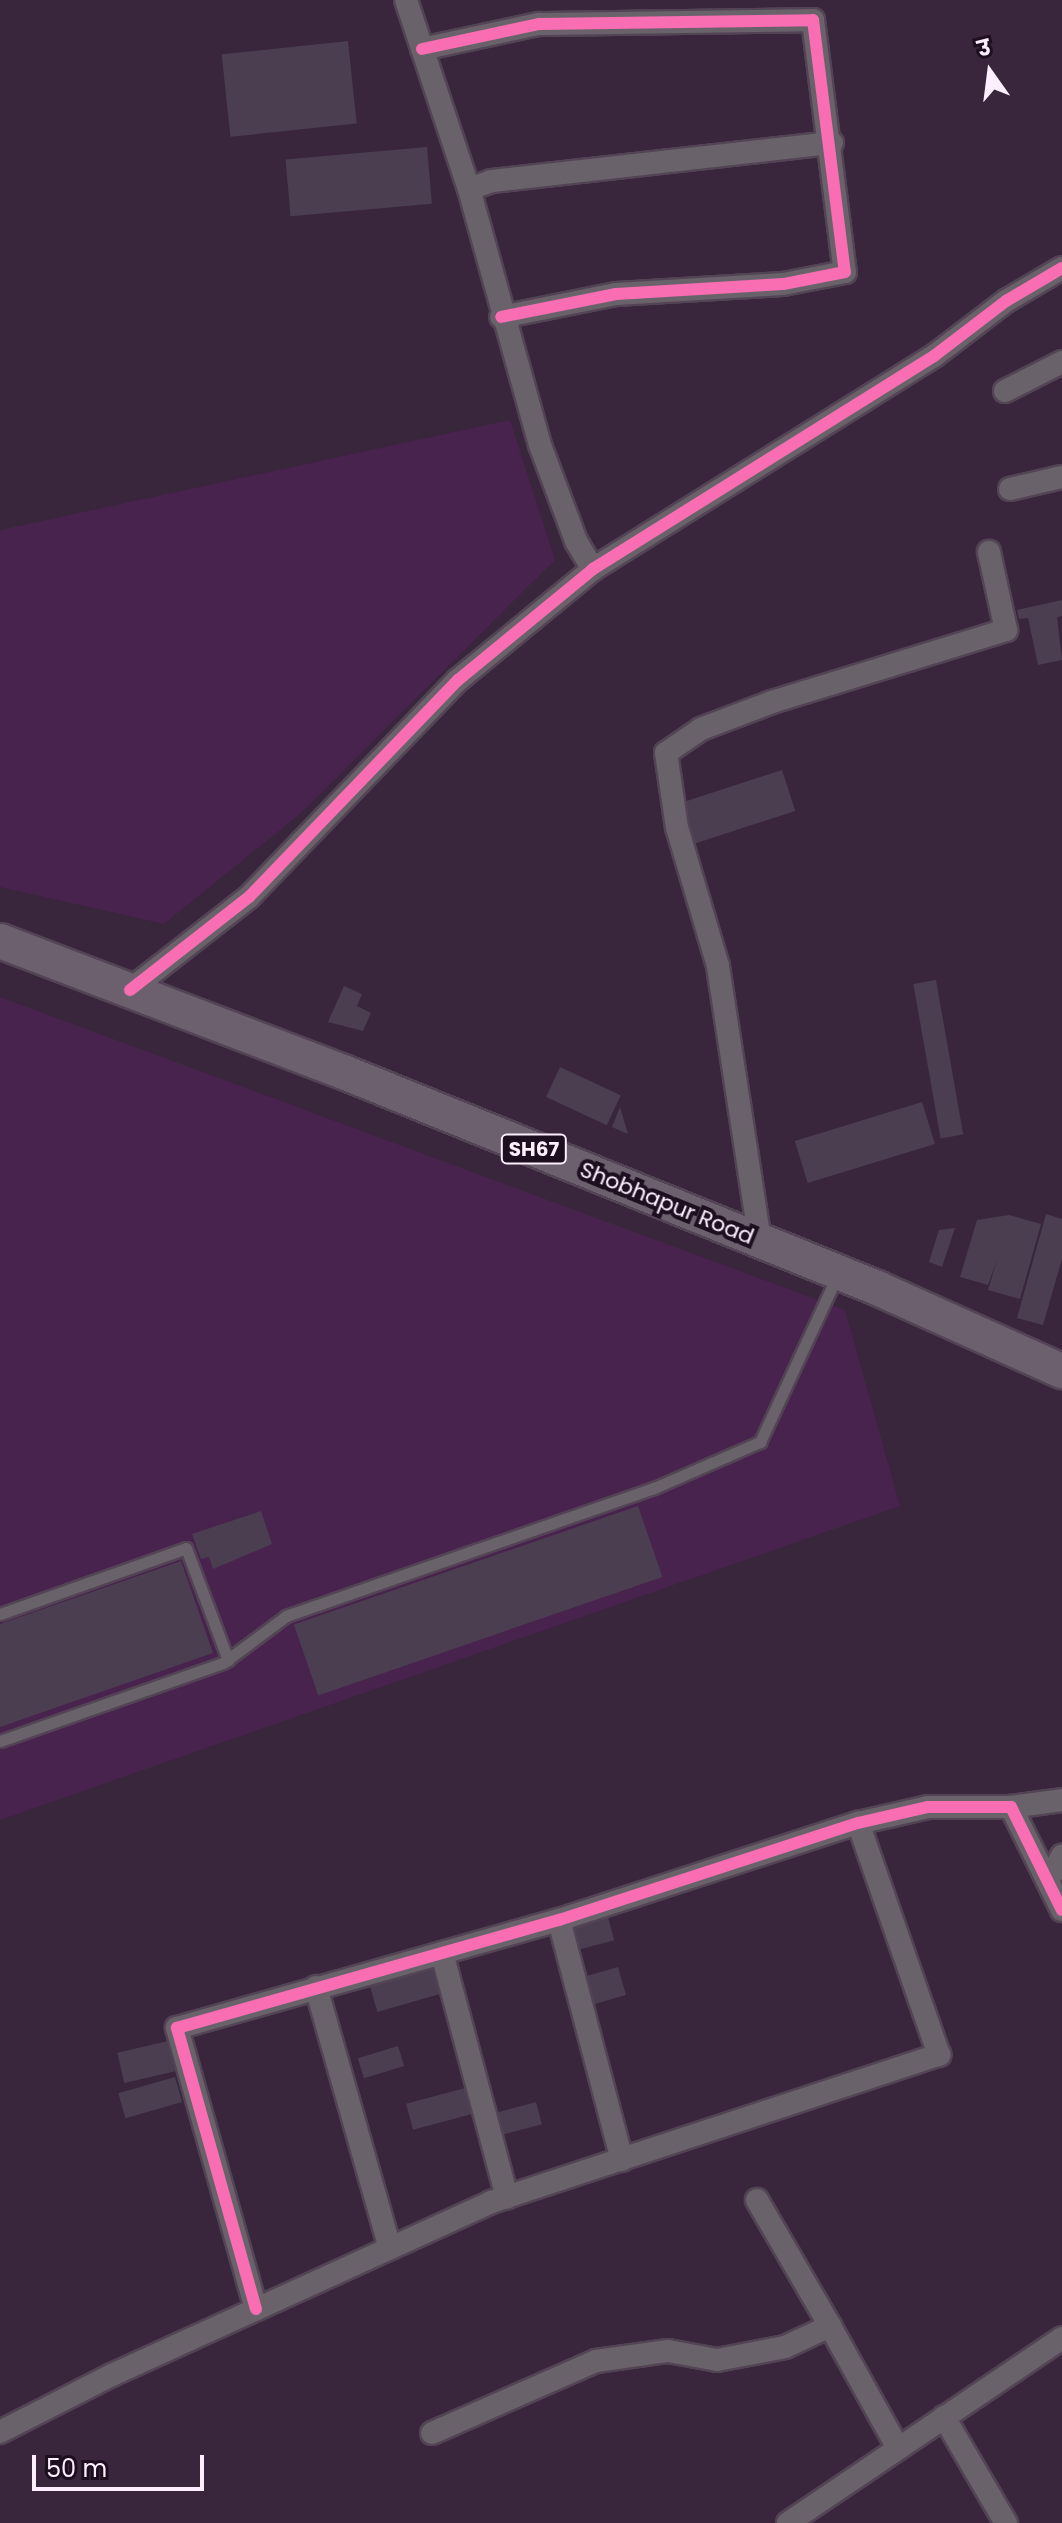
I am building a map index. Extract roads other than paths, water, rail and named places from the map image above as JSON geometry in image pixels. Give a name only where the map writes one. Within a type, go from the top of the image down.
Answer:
[{"type":"main road","name":"Shobhapur Road","points":[[0,941],[839,1272],[1062,1371]]},
{"type":"street","points":[[406,0],[469,189],[501,317],[540,445],[576,541],[593,569]]},
{"type":"street","points":[[422,49],[539,24],[813,20],[832,143],[845,272],[783,284],[616,294],[501,317]]},
{"type":"street","points":[[469,189],[492,181],[832,143]]},
{"type":"street","points":[[130,990],[249,897],[458,680],[593,569],[934,356],[1006,301],[1062,268]]},
{"type":"street","points":[[1005,391],[1062,362]]},
{"type":"street","points":[[1010,489],[1062,477]]},
{"type":"street","points":[[760,1241],[718,966],[677,828],[666,753],[701,729],[772,702],[1006,630],[989,552]]},
{"type":"street","points":[[256,2309],[177,2028],[559,1920],[858,1823],[928,1807],[1011,1807],[1062,1800]]},
{"type":"street","points":[[1011,1807],[1062,1910]]},
{"type":"street","points":[[0,2432],[256,2309],[507,2197],[939,2055],[858,1823]]},
{"type":"street","points":[[1048,1881],[1062,1856]]},
{"type":"street","points":[[559,1920],[622,2160]]},
{"type":"street","points":[[442,1953],[507,2197]]},
{"type":"street","points":[[316,1987],[390,2248]]},
{"type":"street","points":[[757,2200],[898,2448]]},
{"type":"street","points":[[432,2433],[596,2361],[668,2351],[717,2360],[785,2347],[830,2326]]},
{"type":"street","points":[[788,2523],[1062,2338]]},
{"type":"street","points":[[944,2417],[1006,2523]]},
{"type":"lane","points":[[0,1741],[228,1660],[286,1616],[654,1488],[760,1442],[839,1272]]},
{"type":"lane","points":[[0,1614],[186,1548],[228,1660]]}]
